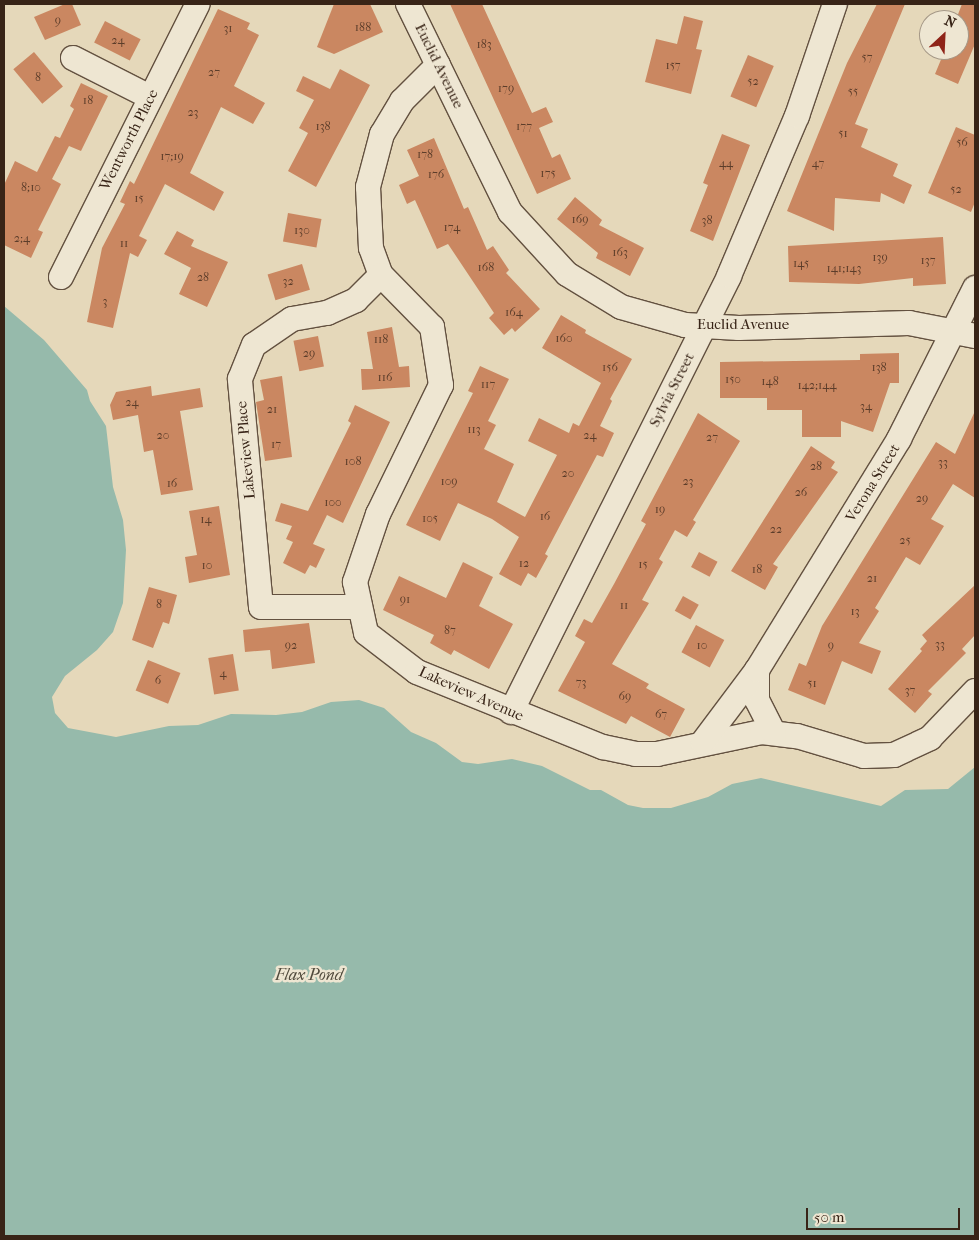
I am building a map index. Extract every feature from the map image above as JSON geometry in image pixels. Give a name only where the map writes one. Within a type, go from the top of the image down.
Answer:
[{"type":"street","name":"Wentworth Place","points":[[61,277],[198,4]]},
{"type":"street","name":"Euclid Avenue","points":[[408,4],[510,212],[567,274],[621,308],[685,325],[739,328],[891,323],[964,333]]},
{"type":"street","name":"Sylvia Street","points":[[512,712],[729,276],[797,116],[835,4]]},
{"type":"street","points":[[73,58],[150,97]]},
{"type":"street","name":"Lakeview Avenue","points":[[438,65],[402,101],[380,143],[368,187],[371,248],[381,275],[432,327],[441,385],[378,514],[355,582],[366,633],[417,672],[512,712],[603,747],[636,754],[664,752],[747,733],[773,732],[864,756],[894,755],[930,738],[975,691]]},
{"type":"street","name":"Lakeview Place","points":[[360,607],[261,607],[240,379],[254,345],[292,319],[326,313],[356,300],[381,275]]},
{"type":"street","name":"Verona Street","points":[[703,742],[757,670],[964,333],[975,288]]},
{"type":"street","points":[[757,670],[757,700],[773,732]]},
{"type":"water","name":"Flax Pond","points":[[4,306],[44,340],[87,390],[90,401],[106,426],[113,487],[123,520],[126,550],[123,603],[113,632],[97,650],[65,676],[52,697],[55,713],[68,728],[116,737],[169,726],[198,725],[231,714],[276,715],[302,712],[331,702],[359,700],[384,708],[411,732],[436,743],[462,762],[478,764],[512,759],[542,766],[590,790],[601,790],[628,805],[643,808],[671,808],[708,797],[732,784],[761,778],[881,806],[905,790],[948,789],[975,767],[975,1236],[4,1236]]},
{"type":"building","points":[[65,4],[72,4],[81,25],[45,40],[34,17]]},
{"type":"building","points":[[334,4],[370,4],[383,32],[334,54],[317,47]]},
{"type":"building","points":[[450,4],[482,4],[532,113],[546,107],[553,122],[539,128],[552,158],[560,154],[571,179],[537,194]]},
{"type":"building","points":[[877,4],[905,4],[855,124],[868,129],[861,147],[898,164],[893,176],[912,185],[904,204],[881,193],[880,202],[835,198],[834,231],[787,211],[847,63]]},
{"type":"building","points":[[962,4],[975,4],[975,44],[969,58],[969,10],[960,10]]},
{"type":"building","points":[[218,9],[250,23],[247,29],[259,35],[234,86],[265,103],[253,124],[221,107],[190,173],[224,192],[214,211],[165,184],[139,236],[147,240],[138,257],[130,253],[113,328],[87,322],[102,248],[125,204],[120,202],[130,181],[134,184]]},
{"type":"building","points":[[684,16],[703,21],[696,49],[702,50],[691,94],[645,82],[656,39],[677,44]]},
{"type":"building","points":[[105,21],[141,39],[130,61],[94,42]]},
{"type":"building","points":[[34,52],[63,86],[42,104],[13,69]]},
{"type":"building","points":[[748,55],[774,66],[756,107],[730,96]]},
{"type":"building","points":[[941,60],[968,60],[958,84],[935,74]]},
{"type":"building","points":[[340,69],[370,85],[316,187],[288,171],[308,133],[299,128],[314,100],[296,91],[303,76],[330,89]]},
{"type":"building","points":[[81,83],[108,96],[81,151],[69,146],[52,179],[61,184],[38,230],[43,232],[31,258],[4,245],[4,185],[15,161],[37,172],[55,136],[60,138],[74,109],[70,106]]},
{"type":"building","points":[[956,127],[975,135],[975,202],[971,212],[928,193]]},
{"type":"building","points":[[722,134],[750,145],[713,241],[690,231],[708,185],[703,183]]},
{"type":"building","points":[[434,138],[464,209],[468,207],[487,250],[493,246],[509,270],[506,273],[540,309],[515,332],[512,328],[504,335],[489,318],[494,313],[448,244],[437,249],[415,200],[407,204],[399,185],[419,176],[407,150]]},
{"type":"building","points":[[575,197],[602,220],[599,225],[644,248],[630,276],[596,258],[598,253],[557,219]]},
{"type":"building","points":[[288,213],[321,219],[316,247],[283,242]]},
{"type":"building","points":[[177,231],[194,240],[191,246],[228,262],[207,307],[179,294],[191,268],[164,254]]},
{"type":"building","points":[[943,237],[946,284],[913,286],[913,278],[859,284],[789,282],[788,246]]},
{"type":"building","points":[[302,264],[310,290],[275,300],[268,275]]},
{"type":"building","points":[[561,315],[586,330],[585,333],[632,359],[610,399],[612,401],[600,426],[614,433],[603,457],[597,455],[545,554],[548,556],[536,578],[528,573],[521,586],[499,574],[519,537],[492,519],[458,503],[440,541],[406,525],[473,393],[468,391],[480,366],[509,379],[488,421],[496,425],[484,449],[514,464],[497,502],[525,517],[557,455],[528,441],[539,418],[569,433],[573,423],[579,426],[601,383],[542,348]]},
{"type":"building","points":[[392,327],[399,367],[409,366],[410,387],[362,390],[361,369],[373,369],[367,332]]},
{"type":"building","points":[[318,336],[324,366],[299,371],[293,341]]},
{"type":"building","points":[[899,353],[899,383],[890,383],[873,432],[841,421],[841,437],[802,437],[802,410],[767,410],[767,398],[720,398],[720,362],[860,360],[860,354]]},
{"type":"building","points":[[282,376],[292,457],[265,461],[256,402],[264,400],[260,380]]},
{"type":"building","points":[[151,386],[152,396],[200,388],[203,407],[180,411],[193,490],[161,495],[153,450],[144,452],[138,415],[113,420],[110,405],[116,392]]},
{"type":"building","points":[[355,405],[390,422],[343,523],[327,515],[313,544],[325,549],[316,568],[310,565],[305,574],[283,563],[293,542],[286,539],[292,526],[275,521],[281,503],[308,511],[351,423],[348,421]]},
{"type":"building","points":[[975,411],[975,498],[953,484],[931,519],[944,526],[920,565],[906,557],[875,608],[879,611],[859,643],[881,651],[872,674],[842,661],[825,705],[788,690],[799,663],[806,666],[822,626],[936,442],[955,454]]},
{"type":"building","points":[[698,413],[740,441],[693,520],[696,522],[687,537],[675,530],[659,559],[663,562],[642,600],[649,603],[612,664],[649,684],[646,688],[685,709],[670,737],[631,716],[626,724],[558,691],[585,642],[575,636],[584,619],[592,623],[614,584],[646,524],[641,521]]},
{"type":"building","points":[[811,446],[835,462],[831,468],[838,472],[773,564],[778,567],[765,590],[731,571]]},
{"type":"building","points":[[219,506],[230,575],[189,583],[185,557],[197,555],[189,511]]},
{"type":"building","points":[[699,552],[718,562],[710,577],[691,567]]},
{"type":"building","points":[[463,562],[493,577],[479,606],[513,624],[489,669],[454,650],[451,655],[430,643],[434,635],[383,610],[399,576],[446,598]]},
{"type":"building","points":[[975,585],[975,635],[962,649],[966,653],[928,691],[932,694],[915,713],[888,689],[922,651],[920,649],[927,641],[922,635]]},
{"type":"building","points":[[149,587],[177,595],[169,624],[163,622],[153,648],[132,640]]},
{"type":"building","points":[[683,596],[699,605],[691,620],[675,611]]},
{"type":"building","points":[[309,623],[315,663],[272,669],[270,650],[245,652],[243,630]]},
{"type":"building","points":[[696,625],[724,640],[710,667],[681,652]]},
{"type":"building","points":[[233,654],[239,691],[214,694],[208,658]]},
{"type":"building","points":[[148,660],[180,673],[168,704],[136,691]]}]
